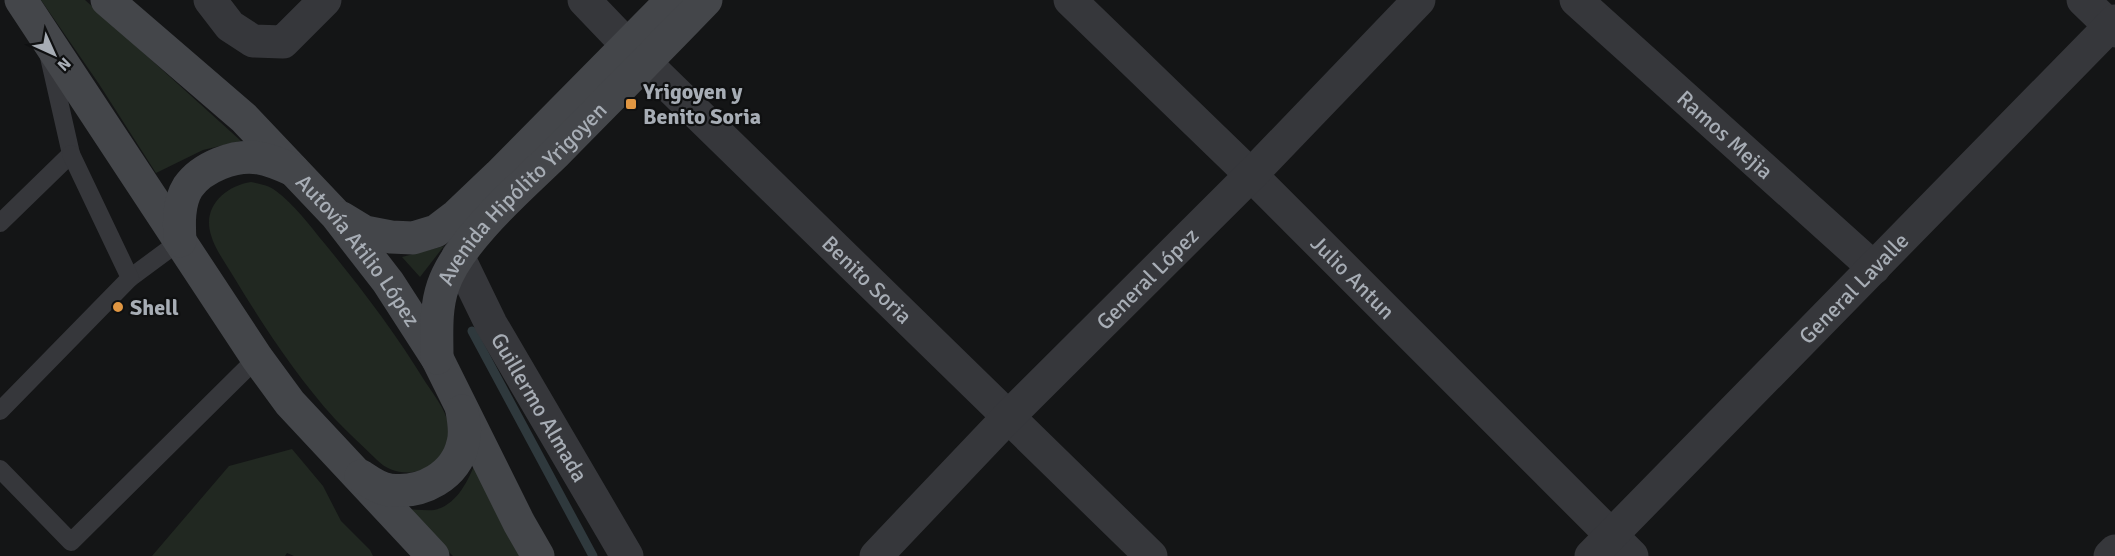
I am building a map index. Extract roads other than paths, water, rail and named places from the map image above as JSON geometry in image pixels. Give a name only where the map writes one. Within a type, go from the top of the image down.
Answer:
[{"type":"main road","points":[[21,0],[257,358],[290,404],[433,556]]},
{"type":"main road","name":"Autovía Atilio López","points":[[107,0],[244,118],[298,172],[336,215],[388,282],[437,358],[519,523],[538,556]]},
{"type":"main road","name":"Avenida Hipólito Yrigoyen","points":[[437,358],[437,316],[443,285],[458,256],[475,234],[517,191],[637,54],[672,0]]},
{"type":"main road","name":"Avenida Hipólito Yrigoyen","points":[[336,215],[365,232],[390,237],[414,238],[436,231],[466,207],[637,54],[706,0]]},
{"type":"main road","points":[[180,241],[178,221],[189,187],[204,173],[221,163],[239,158],[257,157],[298,172]]},
{"type":"main road","points":[[352,470],[388,490],[406,490],[442,478],[454,463],[463,446],[465,431],[462,409]]},
{"type":"street","points":[[210,0],[230,26],[253,42],[283,42],[325,0]]},
{"type":"street","name":"Benito Soria","points":[[584,0],[1151,556]]},
{"type":"street","name":"Julio Antun","points":[[1070,0],[1251,175],[1612,549]]},
{"type":"street","name":"General López","points":[[876,556],[1008,417],[1251,175],[1419,0]]},
{"type":"street","name":"Ramos Mejia","points":[[1576,0],[1874,268]]},
{"type":"street","points":[[2083,0],[2114,26]]},
{"type":"street","name":"General Lavalle","points":[[1612,549],[1874,268],[2114,26]]},
{"type":"street","name":"Guillermo Almada","points":[[458,256],[492,324],[627,556]]},
{"type":"street","points":[[2110,556],[2115,551]]},
{"type":"lane","points":[[43,32],[71,154],[130,278]]},
{"type":"lane","points":[[0,223],[71,154]]},
{"type":"lane","points":[[0,411],[130,278],[180,241]]},
{"type":"lane","points":[[0,469],[71,542],[257,358]]},
{"type":"waterway","points":[[472,331],[593,556]]},
{"type":"place","name":"Yrigoyen y Benito Soria","points":[[631,104]]},
{"type":"place","name":"Shell","points":[[118,307]]}]
